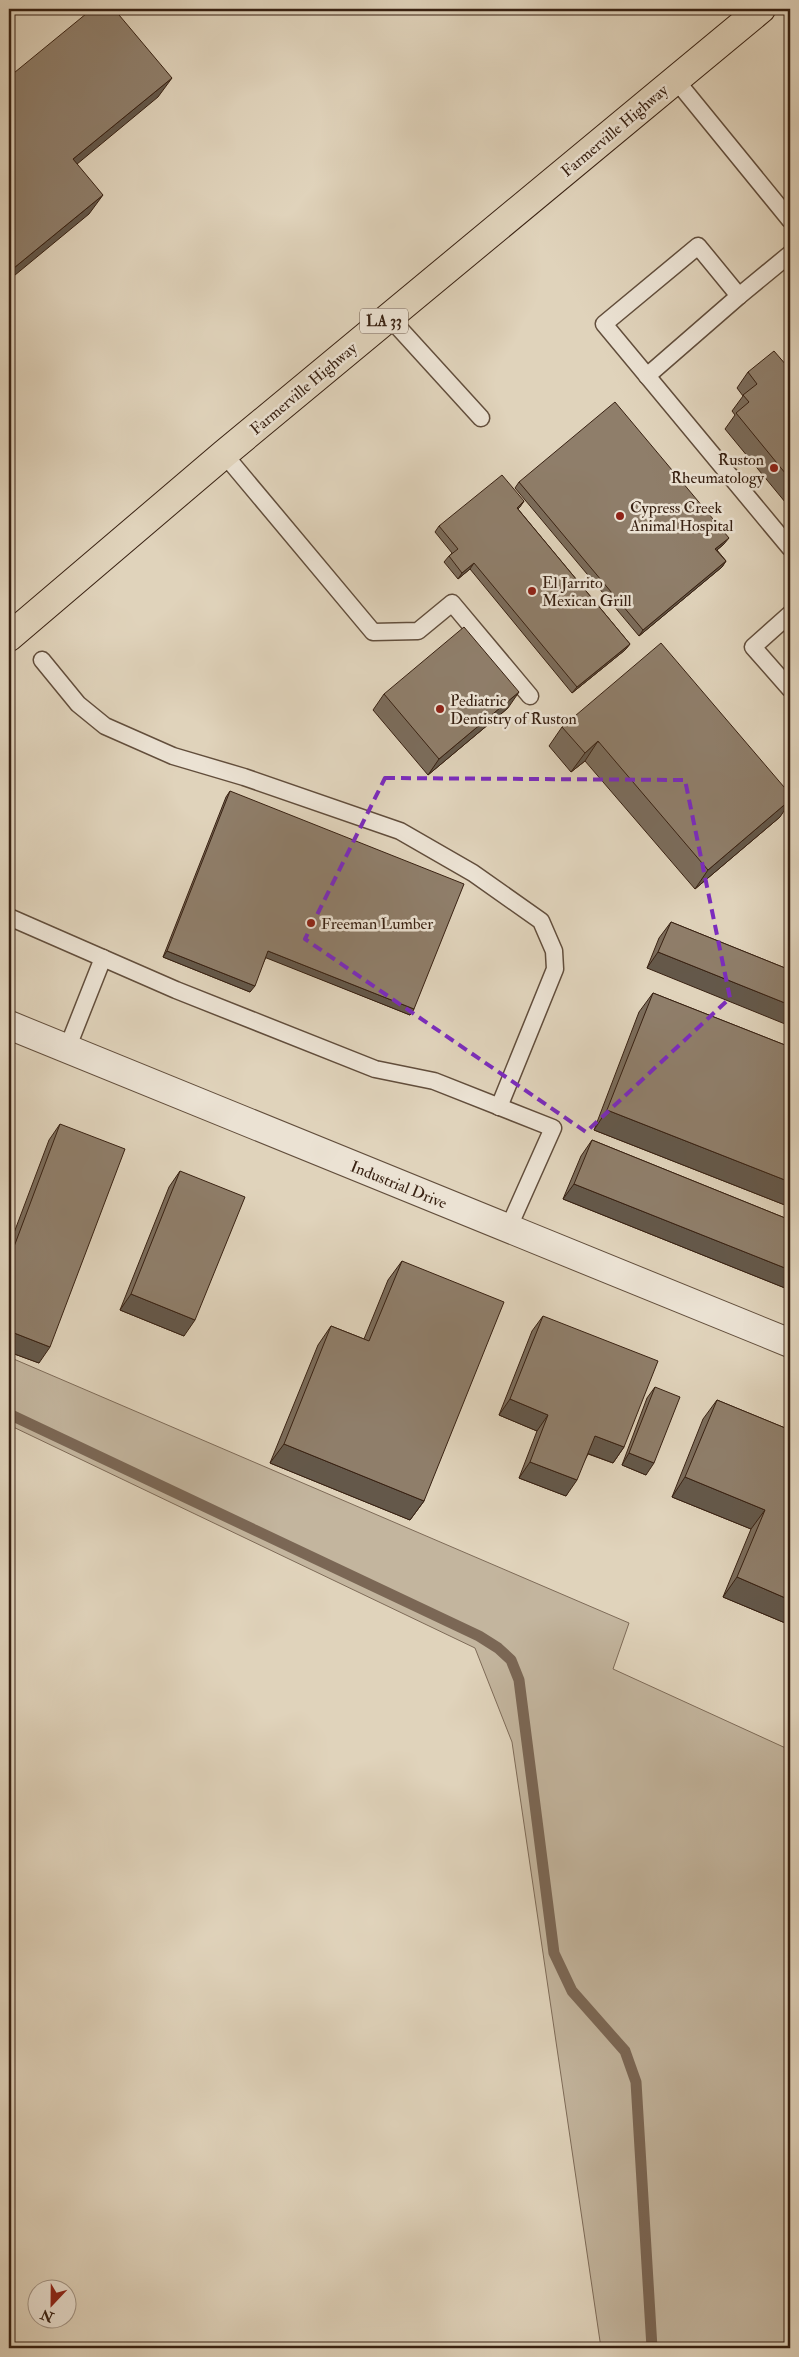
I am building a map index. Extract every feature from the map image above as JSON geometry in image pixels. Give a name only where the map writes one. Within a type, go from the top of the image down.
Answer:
[{"type":"main road","name":"Farmerville Highway","points":[[9,637],[224,454],[761,9]]},
{"type":"street","name":"Industrial Drive","points":[[9,1025],[790,1343]]},
{"type":"lane","points":[[675,79],[790,220]]},
{"type":"lane","points":[[739,296],[698,246],[604,324],[790,548]]},
{"type":"lane","points":[[647,376],[790,254]]},
{"type":"lane","points":[[389,317],[480,418]]},
{"type":"lane","points":[[224,454],[373,632],[418,631],[452,603],[530,696]]},
{"type":"lane","points":[[790,614],[753,647],[790,689]]},
{"type":"lane","points":[[42,660],[78,704],[104,726],[173,756],[244,777],[400,831],[473,872],[541,921],[554,951],[555,969],[499,1106]]},
{"type":"lane","points":[[9,917],[176,990],[375,1069],[434,1081],[553,1128],[508,1229]]},
{"type":"lane","points":[[67,1049],[104,958]]},
{"type":"highlighted area","points":[[385,778],[685,780],[730,998],[586,1132],[305,939]]},
{"type":"shaded area","points":[[9,1357],[629,1623],[613,1669],[790,1750],[790,2348],[601,2348],[512,1742],[475,1648],[9,1425]]},
{"type":"building","points":[[92,9],[114,9],[172,78],[73,159],[103,195],[9,272],[9,77]]},
{"type":"building","name":"Ruston Rheumatology","points":[[774,351],[787,366],[790,364],[790,479],[736,413],[749,402],[743,395],[757,384],[748,372]]},
{"type":"building","name":"Cypress Creek Animal Hospital","points":[[615,402],[729,538],[715,549],[726,561],[643,630],[519,482]]},
{"type":"building","name":"El Jarrito Mexican Grill","points":[[502,475],[524,501],[517,508],[630,644],[577,687],[474,563],[462,573],[449,556],[458,549],[439,526]]},
{"type":"building","name":"Pediatric Dentistry of Ruston","points":[[464,627],[519,692],[439,759],[384,694]]},
{"type":"building","points":[[661,643],[790,794],[790,800],[708,870],[598,741],[585,753],[562,727]]},
{"type":"building","name":"Freeman Lumber","points":[[230,791],[464,884],[414,1009],[268,951],[255,986],[167,951]]},
{"type":"building","points":[[671,922],[790,970],[790,1005],[658,952]]},
{"type":"building","points":[[653,993],[790,1047],[790,1182],[607,1110]]},
{"type":"building","points":[[60,1124],[125,1149],[50,1347],[9,1331],[9,1260]]},
{"type":"building","points":[[592,1140],[790,1220],[790,1270],[574,1184]]},
{"type":"building","points":[[180,1171],[245,1197],[195,1320],[131,1294]]},
{"type":"building","points":[[402,1261],[504,1302],[424,1501],[284,1444],[331,1326],[369,1341]]},
{"type":"building","points":[[543,1316],[658,1361],[624,1447],[595,1436],[577,1480],[530,1462],[548,1415],[510,1399]]},
{"type":"building","points":[[655,1387],[680,1397],[654,1463],[629,1453]]},
{"type":"building","points":[[717,1400],[790,1430],[790,1600],[737,1577],[765,1510],[685,1477]]},
{"type":"waterway","points":[[9,1414],[479,1636],[498,1648],[511,1660],[519,1680],[554,1953],[572,1991],[625,2051],[636,2082],[652,2348]]},
{"type":"place","name":"Ruston Rheumatology","points":[[774,468]]},
{"type":"place","name":"Cypress Creek Animal Hospital","points":[[620,516]]},
{"type":"place","name":"El Jarrito Mexican Grill","points":[[532,591]]},
{"type":"place","name":"Pediatric Dentistry of Ruston","points":[[440,709]]},
{"type":"place","name":"Freeman Lumber","points":[[311,923]]}]
